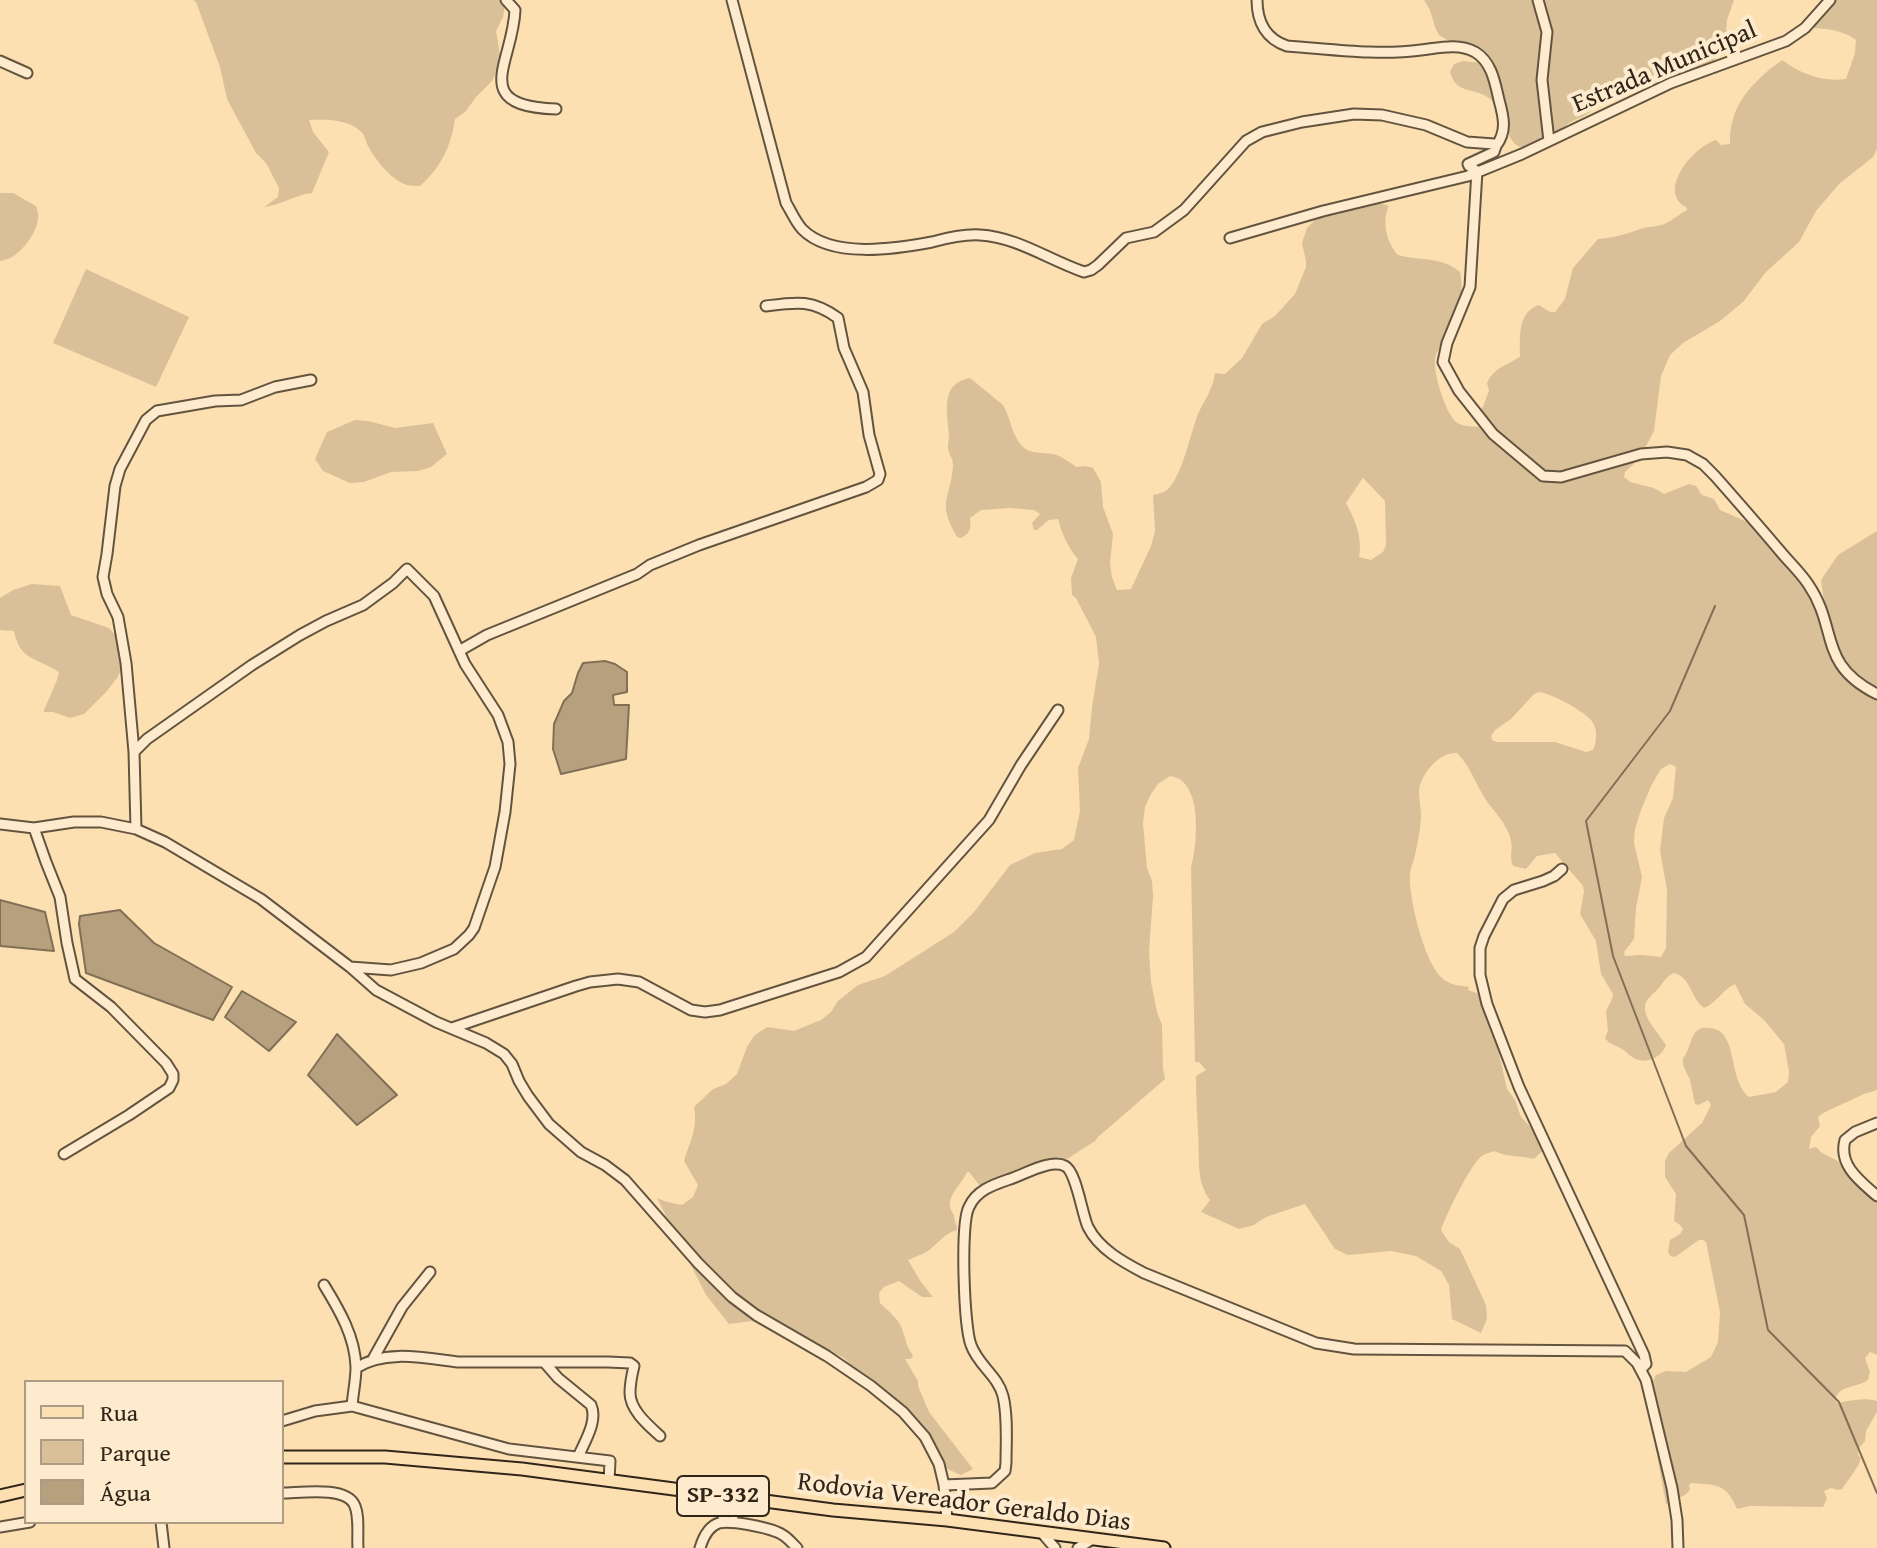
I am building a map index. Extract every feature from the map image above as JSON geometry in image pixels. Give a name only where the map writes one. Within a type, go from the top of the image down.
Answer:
[{"type":"main road","name":"Rodovia Vereador Geraldo Dias","points":[[284,1457],[358,1456],[522,1469],[833,1510],[947,1520],[1164,1548]]},
{"type":"main road","points":[[0,1496],[24,1490]]},
{"type":"street","points":[[506,0],[515,10],[501,71],[504,92],[522,105],[556,109]]},
{"type":"street","points":[[732,0],[786,203],[803,229],[815,240],[854,249],[883,250],[963,235],[979,235],[999,237],[1084,272],[1098,265],[1126,238],[1154,232],[1184,210],[1246,141],[1262,132],[1354,114],[1382,115],[1426,125],[1467,142],[1496,146]]},
{"type":"street","points":[[1257,0],[1264,30],[1274,42],[1287,46],[1372,53],[1444,46],[1475,52],[1487,63],[1494,77],[1505,129],[1494,152],[1468,164],[1477,171],[1470,287],[1444,352],[1443,362],[1447,372],[1493,434],[1543,476],[1561,477],[1641,454],[1667,452],[1687,455],[1703,464],[1809,584],[1823,612],[1831,646],[1843,669],[1859,685],[1877,694]]},
{"type":"street","name":"Estrada Municipal","points":[[1538,0],[1547,32],[1542,80],[1549,141]]},
{"type":"street","name":"Estrada Municipal","points":[[1230,238],[1323,211],[1468,176],[1671,83],[1786,41],[1805,28],[1830,0]]},
{"type":"street","points":[[0,61],[27,73]]},
{"type":"street","points":[[459,651],[487,635],[637,574],[650,565],[699,545],[866,487],[878,480],[880,474],[869,435],[863,392],[844,348],[838,318],[815,305],[800,302],[766,306]]},
{"type":"street","points":[[136,829],[134,752],[123,639],[103,577],[120,469],[146,420],[157,411],[241,400],[275,387],[311,380]]},
{"type":"street","points":[[134,752],[147,739],[252,665],[326,621],[363,605],[407,569],[434,596],[465,664],[498,715],[508,742],[510,764],[505,812],[495,867],[469,935],[454,949],[437,957],[391,970],[350,967]]},
{"type":"street","points":[[452,1028],[576,986],[603,980],[639,982],[683,1008],[705,1012],[839,972],[866,957],[989,820],[1058,710]]},
{"type":"street","points":[[0,824],[34,828],[74,822],[101,822],[136,829],[165,842],[261,899],[376,990],[504,1054],[528,1096],[549,1124],[581,1152],[625,1180],[732,1297],[756,1315],[827,1356],[903,1412],[925,1437],[939,1464],[947,1520]]},
{"type":"street","points":[[34,828],[60,897],[75,979],[111,1007],[173,1074],[169,1088],[64,1154]]},
{"type":"street","points":[[1562,869],[1543,881],[1514,890],[1503,899],[1484,936],[1479,957],[1480,975],[1487,1004],[1519,1087],[1644,1355],[1646,1364],[1641,1369]]},
{"type":"street","points":[[1876,1194],[1857,1178],[1842,1154],[1845,1140],[1877,1123]]},
{"type":"street","points":[[944,1485],[992,1483],[1005,1471],[1006,1463],[1003,1397],[997,1382],[975,1355],[969,1341],[965,1216],[969,1205],[987,1187],[1056,1164],[1069,1168],[1074,1175],[1089,1228],[1103,1247],[1123,1262],[1316,1343],[1354,1349],[1625,1351],[1641,1369],[1646,1380],[1672,1488],[1678,1548]]},
{"type":"street","points":[[373,1359],[402,1307],[430,1272]]},
{"type":"street","points":[[324,1285],[350,1335],[356,1368],[352,1406]]},
{"type":"street","points":[[356,1368],[373,1359],[391,1357],[435,1357],[458,1362],[630,1363],[634,1366],[629,1395],[644,1422],[660,1436]]},
{"type":"street","points":[[544,1362],[591,1405],[594,1412],[592,1425],[578,1457]]},
{"type":"street","points":[[284,1420],[315,1411],[352,1406],[509,1449],[610,1461],[609,1481]]},
{"type":"street","points":[[284,1493],[335,1493],[352,1501],[356,1508],[358,1548]]},
{"type":"street","points":[[728,1522],[730,1497]]},
{"type":"street","points":[[700,1548],[704,1536],[715,1524],[728,1522],[776,1531],[797,1548]]},
{"type":"street","points":[[0,1527],[24,1523]]},
{"type":"street","points":[[161,1524],[164,1548]]},
{"type":"street","points":[[1042,1533],[1055,1548]]},
{"type":"street","points":[[1078,1548],[1091,1540]]},
{"type":"green space","points":[[193,0],[506,0],[496,31],[500,55],[492,81],[455,119],[444,156],[420,186],[406,185],[392,176],[374,156],[363,134],[352,125],[331,120],[309,120],[313,132],[329,152],[312,193],[264,207],[278,197],[279,188],[227,99],[220,67]]},
{"type":"green space","points":[[1424,0],[1734,0],[1727,20],[1725,49],[1710,65],[1674,84],[1642,78],[1625,92],[1604,99],[1588,114],[1545,141],[1525,147],[1514,143],[1498,109],[1489,98],[1461,87],[1453,79],[1450,72],[1454,64],[1463,61],[1482,63],[1465,47],[1439,35]]},
{"type":"green space","points":[[1825,0],[1877,0],[1877,149],[1873,157],[1839,184],[1816,211],[1799,242],[1766,272],[1743,302],[1670,355],[1661,376],[1654,431],[1640,458],[1625,472],[1624,477],[1664,494],[1689,484],[1696,486],[1702,495],[1714,499],[1720,510],[1754,525],[1825,609],[1821,580],[1838,555],[1877,531],[1877,1090],[1818,1117],[1820,1126],[1811,1137],[1809,1149],[1816,1147],[1838,1161],[1877,1201],[1877,1355],[1870,1352],[1865,1358],[1870,1372],[1868,1380],[1841,1391],[1835,1399],[1837,1403],[1862,1399],[1877,1401],[1877,1412],[1859,1448],[1861,1458],[1858,1466],[1842,1489],[1824,1491],[1827,1498],[1823,1507],[1750,1506],[1737,1509],[1729,1494],[1720,1487],[1691,1483],[1685,1495],[1666,1504],[1649,1412],[1652,1383],[1656,1375],[1666,1371],[1686,1372],[1711,1357],[1718,1342],[1720,1312],[1706,1242],[1699,1240],[1675,1257],[1670,1256],[1668,1251],[1670,1240],[1683,1229],[1674,1221],[1676,1194],[1665,1177],[1665,1161],[1669,1153],[1702,1123],[1711,1105],[1708,1100],[1695,1104],[1683,1058],[1698,1030],[1710,1028],[1719,1031],[1729,1046],[1742,1089],[1749,1097],[1776,1092],[1788,1082],[1784,1044],[1764,1020],[1745,1004],[1735,984],[1704,1008],[1684,979],[1674,973],[1649,997],[1645,1006],[1649,1021],[1666,1045],[1662,1052],[1643,1061],[1609,1042],[1605,1038],[1608,1031],[1606,1011],[1613,994],[1601,974],[1596,941],[1580,914],[1583,886],[1555,853],[1537,856],[1526,869],[1513,866],[1507,829],[1457,753],[1445,755],[1435,762],[1421,782],[1421,823],[1410,873],[1415,914],[1425,948],[1438,974],[1448,982],[1469,987],[1468,990],[1479,994],[1489,1009],[1507,1089],[1521,1117],[1539,1136],[1544,1149],[1534,1159],[1494,1151],[1483,1155],[1465,1179],[1441,1230],[1449,1242],[1460,1249],[1486,1305],[1487,1319],[1481,1333],[1452,1319],[1449,1285],[1441,1271],[1416,1256],[1391,1251],[1348,1255],[1335,1249],[1305,1204],[1239,1229],[1201,1212],[1210,1200],[1200,1176],[1196,1097],[1196,1076],[1206,1070],[1195,1062],[1191,867],[1196,822],[1188,788],[1181,780],[1170,776],[1158,784],[1151,794],[1143,823],[1153,896],[1149,951],[1151,982],[1162,1025],[1165,1079],[1095,1141],[1064,1161],[981,1187],[967,1172],[950,1203],[957,1230],[928,1251],[908,1260],[933,1297],[922,1297],[899,1281],[884,1287],[879,1293],[880,1303],[898,1321],[913,1355],[911,1359],[905,1359],[918,1381],[929,1412],[973,1469],[961,1475],[936,1464],[913,1428],[844,1358],[809,1349],[802,1339],[796,1345],[752,1321],[729,1324],[706,1295],[657,1198],[682,1205],[693,1197],[698,1185],[684,1161],[694,1129],[694,1107],[713,1089],[726,1084],[737,1074],[754,1036],[767,1027],[794,1031],[821,1020],[858,985],[885,976],[954,932],[974,912],[1010,865],[1035,853],[1062,849],[1074,840],[1080,811],[1078,768],[1089,739],[1099,664],[1096,637],[1072,595],[1071,578],[1078,559],[1058,519],[1049,520],[1034,530],[1032,523],[1040,514],[1034,510],[981,510],[970,518],[969,532],[961,538],[957,537],[946,507],[953,465],[948,449],[947,408],[954,386],[970,378],[1003,405],[1016,436],[1026,449],[1059,456],[1076,467],[1093,468],[1101,482],[1103,507],[1113,534],[1112,577],[1117,590],[1131,589],[1155,531],[1153,495],[1166,490],[1175,480],[1215,373],[1225,374],[1242,358],[1262,324],[1275,316],[1295,294],[1306,267],[1302,243],[1307,228],[1317,218],[1340,204],[1389,206],[1385,218],[1386,232],[1398,255],[1446,263],[1460,272],[1462,290],[1459,306],[1436,355],[1435,370],[1451,416],[1463,425],[1479,427],[1483,423],[1482,409],[1489,391],[1487,383],[1490,377],[1520,357],[1521,326],[1527,313],[1539,305],[1555,312],[1565,299],[1573,268],[1598,239],[1662,225],[1687,210],[1675,191],[1682,170],[1707,144],[1716,140],[1721,145],[1730,144],[1733,118],[1738,106],[1761,77],[1782,60],[1812,76],[1846,79],[1856,40],[1828,29],[1809,28]],"holes":[[[1363,478],[1385,501],[1386,545],[1383,552],[1371,560],[1359,557],[1357,529],[1346,503]],[[1545,693],[1559,699],[1591,720],[1596,735],[1593,750],[1586,752],[1555,742],[1492,740],[1495,730],[1511,719],[1534,694]],[[1670,764],[1676,767],[1673,798],[1664,818],[1660,851],[1667,890],[1666,948],[1661,957],[1625,956],[1624,952],[1634,939],[1642,877],[1634,843],[1635,829],[1651,786],[1661,769]]]},
{"type":"green space","points":[[0,193],[13,193],[36,206],[38,216],[34,233],[25,246],[13,256],[0,261]]},
{"type":"green space","points":[[86,269],[189,317],[156,387],[53,343]]},
{"type":"green space","points":[[355,420],[395,428],[433,423],[447,454],[431,467],[418,471],[391,472],[364,482],[350,483],[323,471],[315,459],[327,432]]},
{"type":"green space","points":[[32,584],[60,586],[71,615],[109,628],[119,639],[123,666],[107,691],[84,714],[70,718],[44,712],[59,672],[25,653],[14,631],[0,630],[0,598]]},
{"type":"water","points":[[605,661],[627,672],[627,692],[613,695],[614,705],[629,705],[626,759],[561,774],[553,749],[554,724],[564,701],[572,693],[583,663]]},
{"type":"water","points":[[0,900],[45,912],[54,951],[0,946]]},
{"type":"water","points":[[120,910],[154,943],[232,987],[213,1020],[86,973],[80,916]]},
{"type":"water","points":[[242,991],[296,1022],[269,1051],[225,1017]]},
{"type":"water","points":[[337,1034],[397,1095],[357,1125],[308,1075]]},
{"type":"waterway","points":[[1715,606],[1670,711],[1586,821],[1613,956],[1686,1146],[1744,1215],[1768,1330],[1839,1402],[1877,1493]]}]
